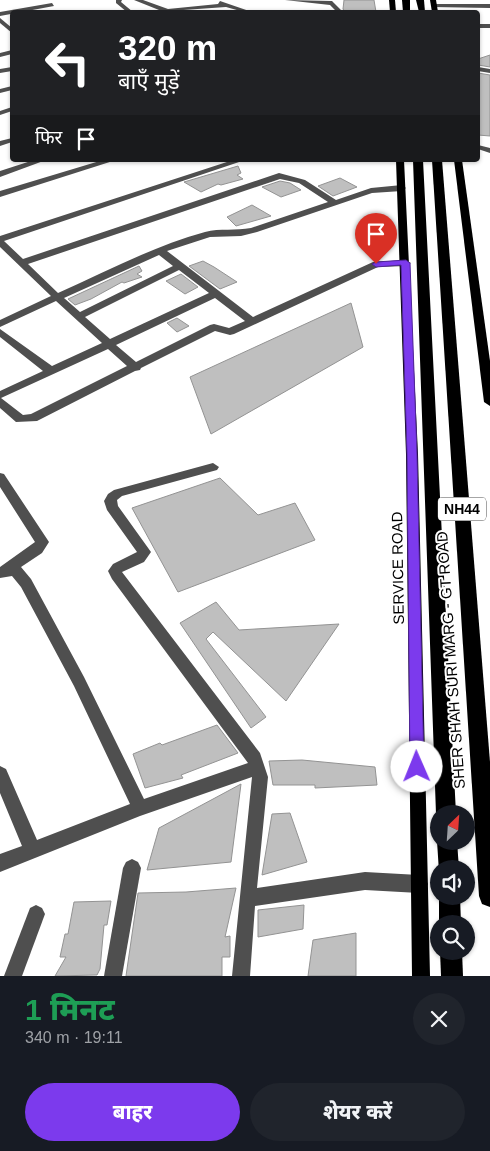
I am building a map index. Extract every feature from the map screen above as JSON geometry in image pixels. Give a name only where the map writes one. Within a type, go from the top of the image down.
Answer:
[{"type":"highway","name":"SHER SHAH SURI MARG - GT ROAD","points":[[418,162],[446,805]]},
{"type":"highway","name":"SHER SHAH SURI MARG - GT ROAD","points":[[437,162],[488,860]]},
{"type":"highway","name":"NH44","points":[[488,860],[490,896]]},
{"type":"highway","points":[[451,960],[452,976]]},
{"type":"main road","name":"SERVICE ROAD","points":[[400,162],[406,263],[412,454],[422,976]]},
{"type":"main road","points":[[458,162],[490,400]]},
{"type":"street","points":[[31,10],[54,7],[46,0]]},
{"type":"street","points":[[119,0],[118,2],[128,10]]},
{"type":"street","points":[[137,0],[164,10]]},
{"type":"street","points":[[208,0],[226,3],[244,10]]},
{"type":"street","points":[[289,0],[332,3],[338,10]]},
{"type":"street","points":[[174,10],[226,3]]},
{"type":"street","points":[[434,6],[490,6]]},
{"type":"street","points":[[0,20],[10,29]]},
{"type":"street","points":[[0,174],[36,162]]},
{"type":"street","points":[[0,194],[105,162]]},
{"type":"street","points":[[136,368],[57,297],[0,240],[235,162]]},
{"type":"street","points":[[22,263],[278,176],[299,179],[335,203]]},
{"type":"street","points":[[0,324],[159,250],[200,236],[254,230],[371,191],[402,188]]},
{"type":"street","points":[[159,250],[251,321]]},
{"type":"street","points":[[0,402],[15,417],[27,420],[136,368],[214,327],[229,332],[376,264],[406,263]]},
{"type":"street","points":[[79,316],[180,266]]},
{"type":"street","points":[[0,396],[216,294]]},
{"type":"street","points":[[0,332],[52,372]]},
{"type":"street","points":[[213,468],[136,488],[112,497],[110,501],[112,507],[144,552],[140,558],[120,565],[115,571],[254,758],[258,767],[260,777],[246,898],[241,976]]},
{"type":"street","points":[[0,477],[42,542],[37,549],[3,572]]},
{"type":"street","points":[[3,572],[16,572],[30,591],[79,682],[140,808]]},
{"type":"street","points":[[0,863],[140,808],[258,767]]},
{"type":"street","points":[[0,774],[32,849]]},
{"type":"street","points":[[113,976],[132,868]]},
{"type":"street","points":[[246,898],[365,881],[419,884]]},
{"type":"street","points":[[13,976],[36,914]]},
{"type":"building","points":[[344,0],[374,0],[376,10],[344,10]]},
{"type":"building","points":[[490,55],[490,67],[480,65],[480,58]]},
{"type":"building","points":[[480,73],[490,75],[490,136],[480,135]]},
{"type":"building","points":[[238,166],[241,173],[237,175],[243,179],[221,185],[218,184],[201,192],[184,182]]},
{"type":"building","points":[[340,178],[357,187],[333,196],[318,186]]},
{"type":"building","points":[[280,181],[290,183],[301,190],[281,197],[262,187]]},
{"type":"building","points":[[252,205],[271,216],[236,226],[227,217]]},
{"type":"building","points":[[203,261],[237,282],[220,289],[189,266]]},
{"type":"building","points":[[139,266],[142,271],[137,274],[142,277],[122,282],[91,299],[75,305],[68,299]]},
{"type":"building","points":[[181,274],[198,287],[185,294],[166,281]]},
{"type":"building","points":[[351,303],[363,347],[211,434],[190,377]]},
{"type":"building","points":[[177,318],[189,326],[177,332],[167,323]]},
{"type":"building","points":[[220,478],[258,515],[295,503],[315,540],[178,592],[132,508]]},
{"type":"building","points":[[216,602],[239,630],[339,624],[286,701],[213,632],[206,639],[266,717],[251,728],[180,623]]},
{"type":"building","points":[[217,725],[238,753],[181,775],[183,778],[145,788],[133,754],[160,743],[162,745]]},
{"type":"building","points":[[302,760],[375,767],[377,785],[315,788],[315,785],[273,785],[269,761]]},
{"type":"building","points":[[241,784],[231,862],[147,870],[159,828]]},
{"type":"building","points":[[290,813],[307,862],[262,875],[272,814]]},
{"type":"building","points":[[236,888],[225,937],[230,936],[230,957],[222,957],[222,976],[126,976],[138,893]]},
{"type":"building","points":[[111,901],[107,925],[104,925],[100,969],[97,975],[55,976],[66,957],[60,957],[65,934],[68,934],[74,902]]},
{"type":"building","points":[[304,905],[303,929],[258,937],[258,910]]},
{"type":"building","points":[[356,933],[356,976],[308,976],[313,940]]},
{"type":"route","points":[[376,264],[406,263],[412,454],[417,767]]}]
